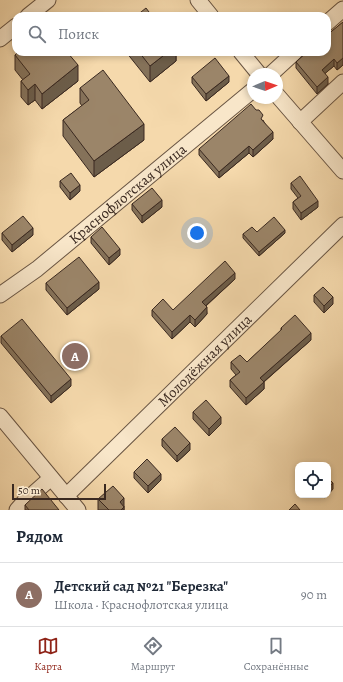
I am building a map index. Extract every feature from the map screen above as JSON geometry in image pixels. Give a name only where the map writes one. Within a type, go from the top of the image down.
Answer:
[{"type":"street","points":[[33,12],[48,0]]},
{"type":"street","points":[[198,0],[208,12]]},
{"type":"street","points":[[331,20],[343,9]]},
{"type":"street","points":[[0,39],[12,29]]},
{"type":"street","points":[[244,56],[254,68]]},
{"type":"street","points":[[278,68],[291,56]]},
{"type":"street","points":[[300,122],[343,82]]},
{"type":"street","name":"Краснофлотская улица","points":[[0,295],[37,269],[247,95]]},
{"type":"street","points":[[283,102],[343,171]]},
{"type":"street","name":"Молодёжная улица","points":[[66,496],[343,225]]},
{"type":"street","points":[[0,416],[78,510]]},
{"type":"street","points":[[17,510],[51,478]]},
{"type":"building","points":[[146,8],[149,12],[141,12]]},
{"type":"building","points":[[343,22],[343,58],[337,63],[334,59],[322,70],[328,77],[317,87],[296,62],[303,56],[331,56],[331,32]]},
{"type":"building","points":[[16,56],[70,56],[78,65],[42,94],[35,84],[28,90],[21,81],[30,74]]},
{"type":"building","points":[[142,56],[163,56],[150,66]]},
{"type":"building","points":[[215,58],[229,76],[206,94],[192,77]]},
{"type":"building","points":[[103,70],[144,124],[94,161],[63,120],[89,100],[80,88]]},
{"type":"building","points":[[251,104],[263,115],[261,119],[273,132],[253,150],[249,146],[219,172],[199,149]]},
{"type":"building","points":[[71,173],[80,185],[70,193],[60,181]]},
{"type":"building","points":[[300,176],[318,201],[301,213],[293,202],[301,196],[291,183]]},
{"type":"building","points":[[152,188],[162,200],[142,216],[132,204]]},
{"type":"building","points":[[23,216],[33,228],[12,245],[2,233]]},
{"type":"building","points":[[274,217],[285,230],[259,252],[243,234],[252,227],[257,232]]},
{"type":"building","points":[[102,227],[120,249],[109,258],[91,237]]},
{"type":"building","points":[[79,257],[99,282],[67,308],[46,283]]},
{"type":"building","points":[[225,261],[235,273],[202,302],[207,307],[195,320],[190,315],[172,332],[152,310],[163,299],[173,310]]},
{"type":"building","points":[[323,287],[333,297],[324,306],[314,295]]},
{"type":"building","points":[[295,315],[311,333],[260,378],[264,382],[246,398],[230,380],[240,372],[231,362],[240,355],[247,362]]},
{"type":"building","points":[[22,319],[71,379],[51,396],[1,336]]},
{"type":"building","points":[[206,400],[221,417],[209,429],[193,412]]},
{"type":"building","points":[[175,427],[190,443],[177,456],[162,439]]},
{"type":"building","points":[[147,459],[161,474],[148,486],[134,472]]},
{"type":"building","points":[[113,486],[124,498],[120,502],[124,507],[121,510],[109,510],[98,499]]},
{"type":"building","points":[[42,489],[59,510],[29,510],[25,505]]},
{"type":"building","points":[[295,504],[300,510],[289,510]]},
{"type":"place","name":"Детский сад №21 \"Березка\"","points":[[75,356]]}]
